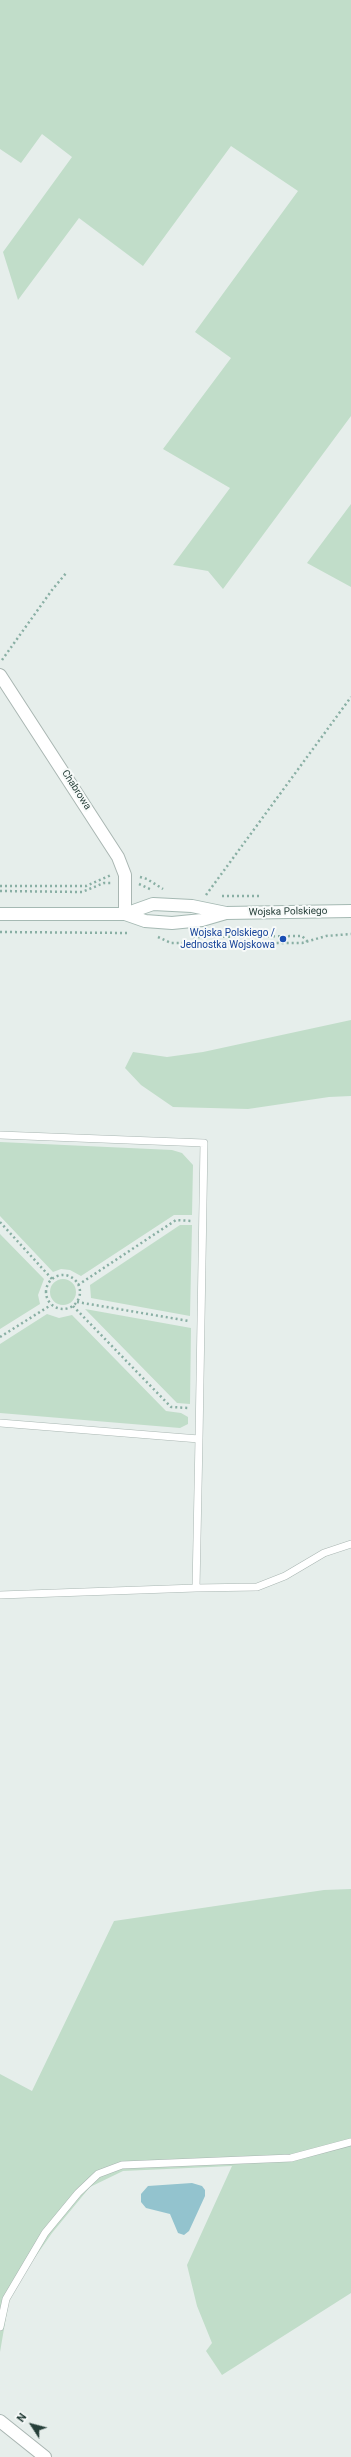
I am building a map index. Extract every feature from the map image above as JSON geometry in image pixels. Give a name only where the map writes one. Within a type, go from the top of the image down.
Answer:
[{"type":"main road","name":"Chabrowa","points":[[0,674],[118,857],[125,875],[125,914]]},
{"type":"main road","name":"Wojska Polskiego","points":[[125,914],[153,904],[192,906],[226,913],[351,911]]},
{"type":"main road","name":"Wojska Polskiego","points":[[1,913],[125,914],[145,921],[176,923],[202,920],[226,913]]},
{"type":"main road","points":[[0,2421],[45,2457]]},
{"type":"lane","points":[[0,1135],[204,1143],[196,1588]]},
{"type":"lane","points":[[0,1423],[199,1439]]},
{"type":"lane","points":[[0,1596],[257,1587],[285,1576],[324,1553],[351,1544]]},
{"type":"lane","points":[[0,2327],[6,2299],[45,2233],[78,2193],[98,2174],[122,2165],[291,2158],[351,2142]]},
{"type":"path","points":[[0,664],[67,572]]},
{"type":"path","points":[[206,895],[351,697]]},
{"type":"path","points":[[0,886],[86,886],[106,876],[125,875],[147,879],[165,890]]},
{"type":"path","points":[[0,932],[134,933]]},
{"type":"path","points":[[156,933],[161,933]]},
{"type":"path","points":[[187,937],[302,936],[308,942],[326,936],[351,934]]},
{"type":"path","points":[[78,1285],[176,1220],[203,1221]]},
{"type":"path","points":[[0,1222],[52,1279]]},
{"type":"path","points":[[64,1275],[74,1280],[78,1285],[80,1290],[77,1302],[73,1306],[62,1310],[51,1305],[46,1292],[52,1279],[64,1275]]},
{"type":"path","points":[[77,1302],[189,1322],[201,1321]]},
{"type":"path","points":[[0,1337],[51,1305]]},
{"type":"path","points":[[73,1306],[171,1407],[200,1409]]},
{"type":"green space","points":[[0,0],[351,0],[351,416],[223,589],[208,571],[173,565],[230,488],[163,449],[231,358],[195,332],[298,191],[231,146],[143,266],[79,218],[18,300],[3,252],[72,157],[42,134],[21,163],[0,149]]},
{"type":"green space","points":[[351,504],[351,587],[307,563]]},
{"type":"green space","points":[[351,1020],[351,1096],[329,1097],[248,1109],[173,1107],[141,1085],[125,1068],[133,1052],[167,1057],[203,1052]]},
{"type":"green space","points":[[0,1142],[172,1150],[182,1153],[193,1165],[192,1215],[174,1215],[81,1276],[70,1270],[61,1269],[53,1272],[0,1216]]},
{"type":"green space","points":[[180,1225],[192,1225],[190,1316],[91,1298],[90,1285]]},
{"type":"green space","points":[[0,1234],[44,1279],[38,1295],[40,1304],[0,1329]]},
{"type":"green space","points":[[63,1279],[72,1283],[76,1292],[72,1301],[63,1305],[54,1301],[50,1292],[54,1283]]},
{"type":"green space","points":[[85,1309],[191,1328],[190,1404],[177,1403]]},
{"type":"green space","points":[[47,1314],[59,1318],[72,1315],[166,1411],[181,1413],[188,1417],[188,1424],[180,1428],[0,1413],[0,1344]]},
{"type":"green space","points":[[351,1889],[351,2293],[222,2375],[206,2351],[212,2343],[197,2306],[187,2265],[232,2166],[123,2171],[90,2187],[52,2233],[29,2266],[9,2300],[0,2352],[0,2074],[32,2091],[114,1921],[324,1890]]},
{"type":"water","points":[[192,2183],[202,2186],[205,2190],[205,2196],[189,2231],[184,2235],[178,2233],[170,2214],[146,2208],[141,2202],[141,2194],[148,2186]]},
{"type":"place","name":"Wojska Polskiego / Jednostka Wojskowa","points":[[283,939]]}]
